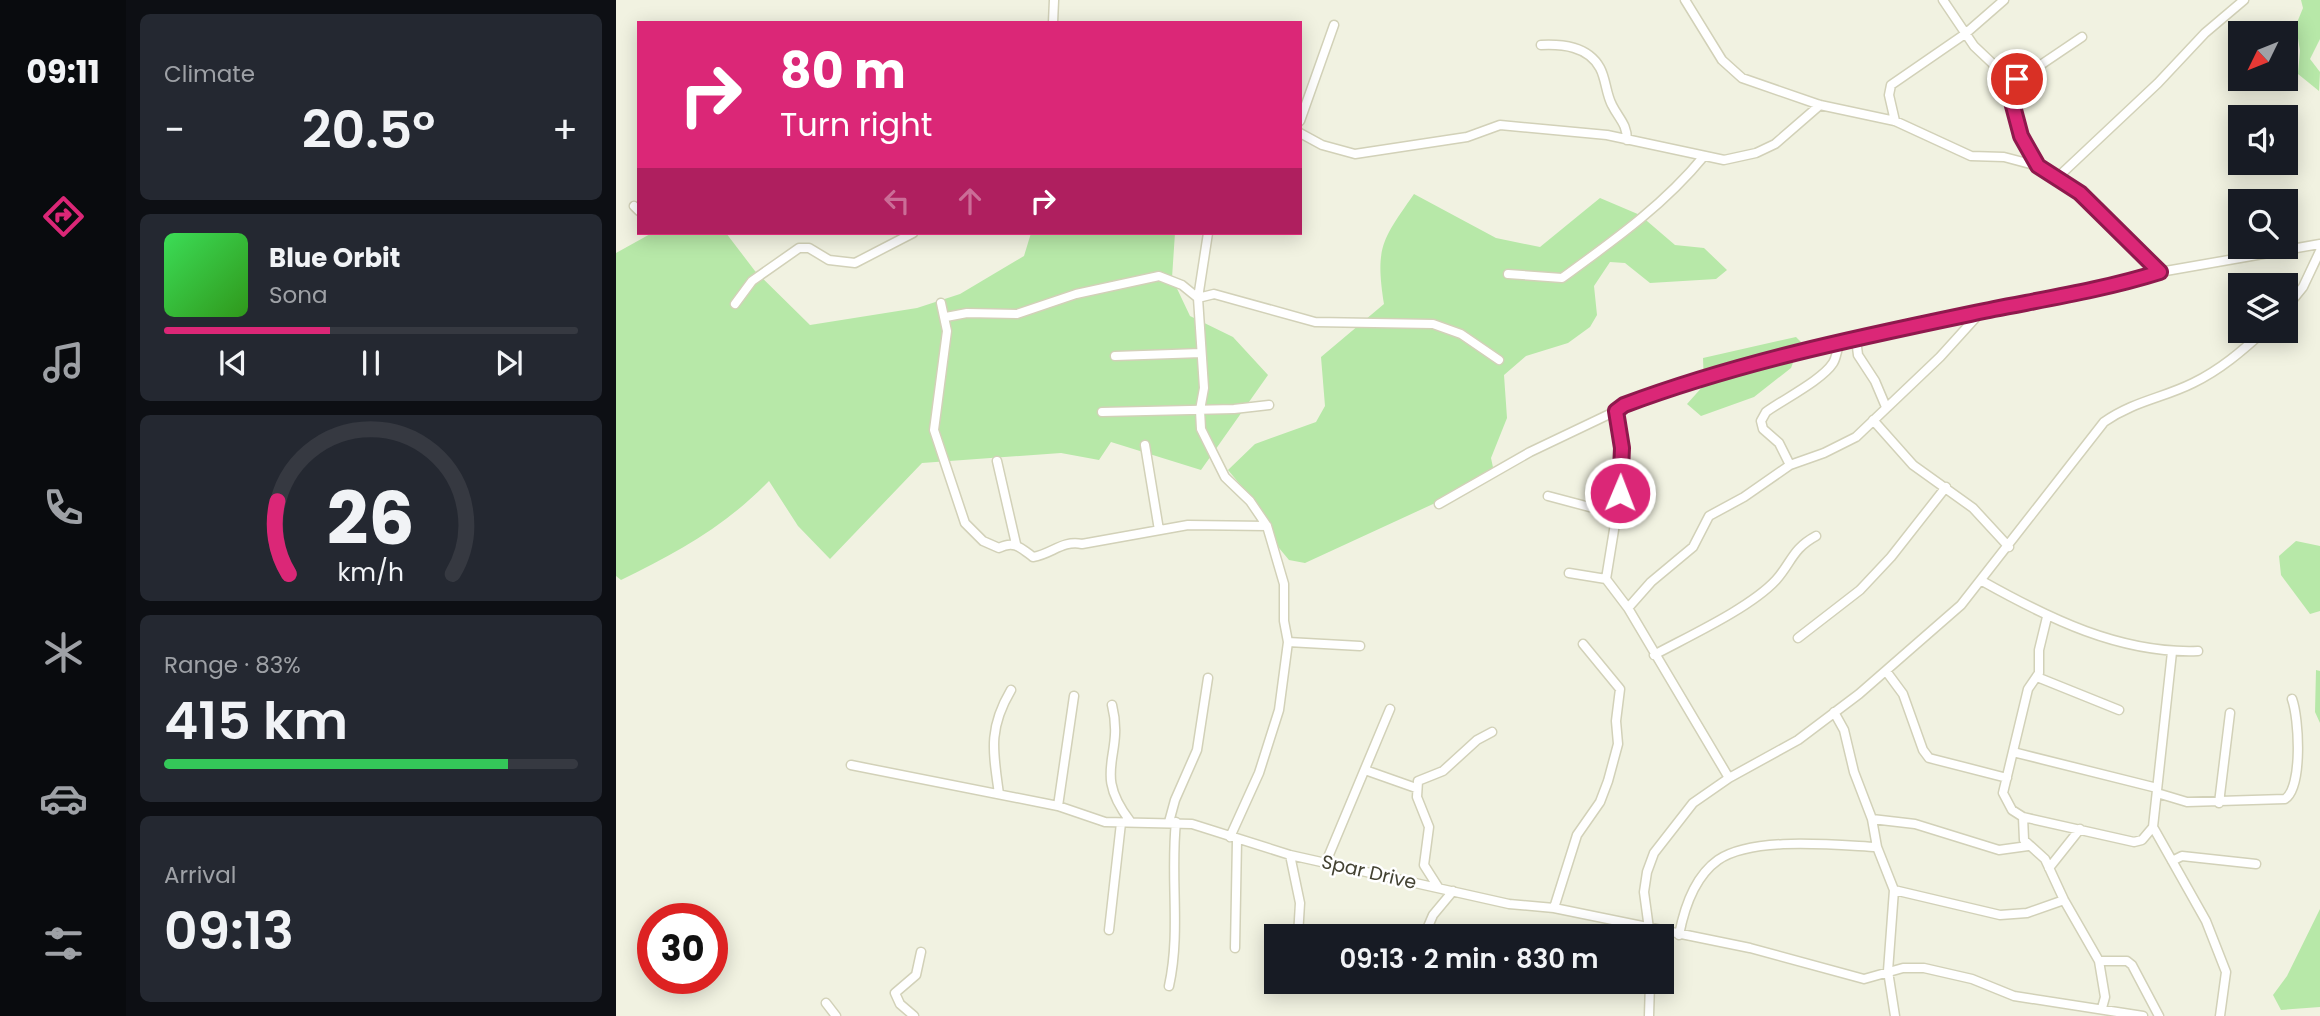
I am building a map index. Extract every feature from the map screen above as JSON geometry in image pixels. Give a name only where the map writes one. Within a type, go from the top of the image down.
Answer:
[{"type":"street","points":[[1054,0],[1054,21]]},
{"type":"street","points":[[1685,0],[1698,26],[1735,73],[1764,88],[1820,106],[1895,121],[1971,156],[2004,157],[2038,166],[2080,193],[2160,272]]},
{"type":"street","points":[[1943,0],[1965,34],[1992,63],[2008,87],[2021,136],[2038,166]]},
{"type":"street","points":[[1895,121],[1889,95],[1891,85],[1965,34],[2004,0]]},
{"type":"street","points":[[2057,177],[2158,83],[2205,33],[2244,0]]},
{"type":"street","points":[[1302,115],[1334,25]]},
{"type":"street","points":[[2008,87],[2082,37]]},
{"type":"street","points":[[1541,45],[1565,44],[1580,50],[1600,67],[1613,107],[1626,124],[1628,140]]},
{"type":"street","points":[[1302,134],[1322,145],[1355,154],[1467,137],[1500,125],[1582,131],[1724,160],[1756,153],[1775,144],[1820,106]]},
{"type":"street","points":[[1508,274],[1562,278],[1654,209],[1683,182],[1704,156]]},
{"type":"street","points":[[735,304],[752,281],[799,248],[809,248],[829,260],[855,263],[909,235]]},
{"type":"street","points":[[1208,235],[1198,298],[1204,388],[1200,410],[1201,429],[1225,477],[1250,500],[1267,526],[1284,584],[1284,621],[1288,642],[1279,710],[1259,774],[1234,838],[1236,948]]},
{"type":"street","points":[[1439,504],[1530,452],[1632,402],[1731,369],[1841,343],[2117,286],[2160,272],[2320,244]]},
{"type":"street","points":[[2298,293],[2320,251]]},
{"type":"street","points":[[946,317],[967,313],[1017,314],[1076,294],[1159,276],[1182,285],[1198,298]]},
{"type":"street","points":[[1198,298],[1214,294],[1315,322],[1433,324],[1461,334],[1499,359]]},
{"type":"street","points":[[942,303],[947,331],[933,430],[965,523],[991,546],[999,548],[1016,544],[1033,557],[1046,555],[1057,546],[1070,542],[1082,544],[1188,525],[1267,526]]},
{"type":"street","points":[[1628,608],[1651,582],[1693,547],[1710,516],[1790,466],[1842,445],[1947,351],[1981,313]]},
{"type":"street","points":[[1856,340],[1858,355],[1875,381],[1886,407]]},
{"type":"street","points":[[1790,466],[1779,443],[1763,429],[1761,421],[1766,412],[1826,371],[1835,361],[1836,349],[1841,343]]},
{"type":"street","points":[[1649,924],[1644,892],[1647,872],[1654,853],[1693,803],[1729,778],[1798,740],[1886,671],[1961,605],[2009,547],[2104,422],[2124,408],[2192,384],[2221,366],[2249,343]]},
{"type":"street","points":[[1115,356],[1201,353]]},
{"type":"street","points":[[1102,412],[1200,410],[1269,405]]},
{"type":"street","points":[[1605,579],[1620,493],[1622,448],[1616,411]]},
{"type":"street","points":[[1873,420],[1913,465],[1973,508],[2009,547]]},
{"type":"street","points":[[1144,445],[1159,530]]},
{"type":"street","points":[[996,461],[1016,544]]},
{"type":"street","points":[[1798,638],[1860,590],[1891,557],[1946,487]]},
{"type":"street","points":[[1548,496],[1616,514]]},
{"type":"street","points":[[1654,654],[1706,627],[1763,590],[1776,580],[1793,552],[1816,536]]},
{"type":"street","points":[[1569,573],[1605,579],[1628,608],[1729,778]]},
{"type":"street","points":[[1982,581],[2047,617],[2138,646],[2172,652],[2198,651]]},
{"type":"street","points":[[2047,617],[2040,639],[2037,677],[2028,689],[2003,793],[2007,803],[2023,817],[2134,842],[2143,840],[2153,827],[2172,652]]},
{"type":"street","points":[[1288,642],[1360,646]]},
{"type":"street","points":[[1554,908],[1577,835],[1600,802],[1618,744],[1615,721],[1620,689],[1583,644]]},
{"type":"street","points":[[1886,671],[1903,694],[1923,750],[1929,758],[2007,778]]},
{"type":"street","points":[[2037,677],[2119,710]]},
{"type":"street","points":[[1169,986],[1177,933],[1173,892],[1172,822],[1175,800],[1197,750],[1208,678]]},
{"type":"street","points":[[999,794],[993,754],[994,727],[1012,690]]},
{"type":"street","points":[[1058,806],[1074,696]]},
{"type":"street","points":[[2013,752],[2157,790],[2188,802],[2286,799],[2291,795],[2299,731],[2292,699]]},
{"type":"street","points":[[1109,930],[1125,822],[1110,787],[1117,729],[1112,705]]},
{"type":"street","points":[[1326,862],[1390,709]]},
{"type":"street","points":[[1834,712],[1844,730],[1854,772],[1872,818],[1877,847],[1894,890],[1888,971],[1895,1016]]},
{"type":"street","points":[[2219,803],[2230,713]]},
{"type":"street","points":[[1437,887],[1424,865],[1429,827],[1416,788],[1418,781],[1443,771],[1477,740],[1492,732]]},
{"type":"street","name":"Spar Drive","points":[[852,765],[1058,806],[1105,822],[1192,824],[1290,855],[1509,904],[1554,908],[1615,924]]},
{"type":"street","points":[[1365,770],[1416,788]]},
{"type":"street","points":[[2023,817],[2022,834],[2028,846]]},
{"type":"street","points":[[1872,818],[1915,824],[2000,850],[2028,846],[2038,851],[2099,961],[2105,997],[2102,1007]]},
{"type":"street","points":[[2153,827],[2206,921],[2226,972],[2220,1016]]},
{"type":"street","points":[[2049,868],[2080,829]]},
{"type":"street","points":[[1679,935],[1693,891],[1717,861],[1736,853],[1777,845],[1877,847]]},
{"type":"street","points":[[1290,855],[1300,903],[1299,924]]},
{"type":"street","points":[[2172,861],[2182,856],[2256,864]]},
{"type":"street","points":[[1894,890],[2000,915],[2027,913],[2063,900]]},
{"type":"street","points":[[1429,924],[1433,915],[1453,891]]},
{"type":"street","name":"Spar Drive","points":[[1674,935],[1750,948],[1864,979],[1888,971],[1924,968],[1972,979],[2014,996],[2102,1007],[2144,1016]]},
{"type":"street","points":[[914,1016],[900,1004],[895,993],[916,975],[920,952]]},
{"type":"street","points":[[2099,961],[2127,961],[2132,965],[2158,1015],[2144,1016]]},
{"type":"street","points":[[1650,994],[1650,1016]]},
{"type":"street","points":[[826,1003],[836,1016]]},
{"type":"green space","points":[[2301,0],[2320,0],[2320,39],[2310,59],[2320,72],[2319,91],[2298,74],[2300,51],[2298,21],[2303,8]]},
{"type":"green space","points":[[1414,194],[1496,238],[1540,247],[1600,198],[1640,215],[1675,245],[1704,248],[1727,270],[1716,279],[1650,283],[1625,263],[1610,262],[1594,286],[1597,315],[1590,327],[1568,343],[1526,356],[1504,375],[1507,418],[1491,458],[1494,472],[1483,481],[1305,563],[1289,560],[1279,548],[1258,506],[1228,470],[1255,444],[1316,422],[1325,406],[1321,357],[1384,304],[1380,269],[1384,245],[1388,234]]},
{"type":"green space","points":[[648,235],[728,235],[755,271],[810,325],[917,308],[960,294],[1024,256],[1030,235],[1175,235],[1172,278],[1190,316],[1233,337],[1268,375],[1201,470],[1111,442],[1099,460],[1061,453],[922,463],[830,559],[798,526],[769,481],[718,525],[661,560],[621,580],[616,576],[616,253]]},
{"type":"green space","points":[[1796,337],[1801,342],[1791,368],[1754,397],[1701,416],[1687,404],[1704,385],[1703,358]]},
{"type":"green space","points":[[2296,541],[2320,546],[2320,611],[2310,614],[2281,575],[2279,556]]},
{"type":"green space","points":[[2316,670],[2320,671],[2320,723],[2315,712]]},
{"type":"green space","points":[[2320,909],[2320,1007],[2281,1010],[2273,995],[2287,976]]},
{"type":"route","points":[[1620,493],[1622,448],[1616,411],[1624,405],[1731,369],[1992,310],[2117,286],[2160,272],[2080,193],[2038,166],[2021,136],[2008,87],[2017,79]]}]
